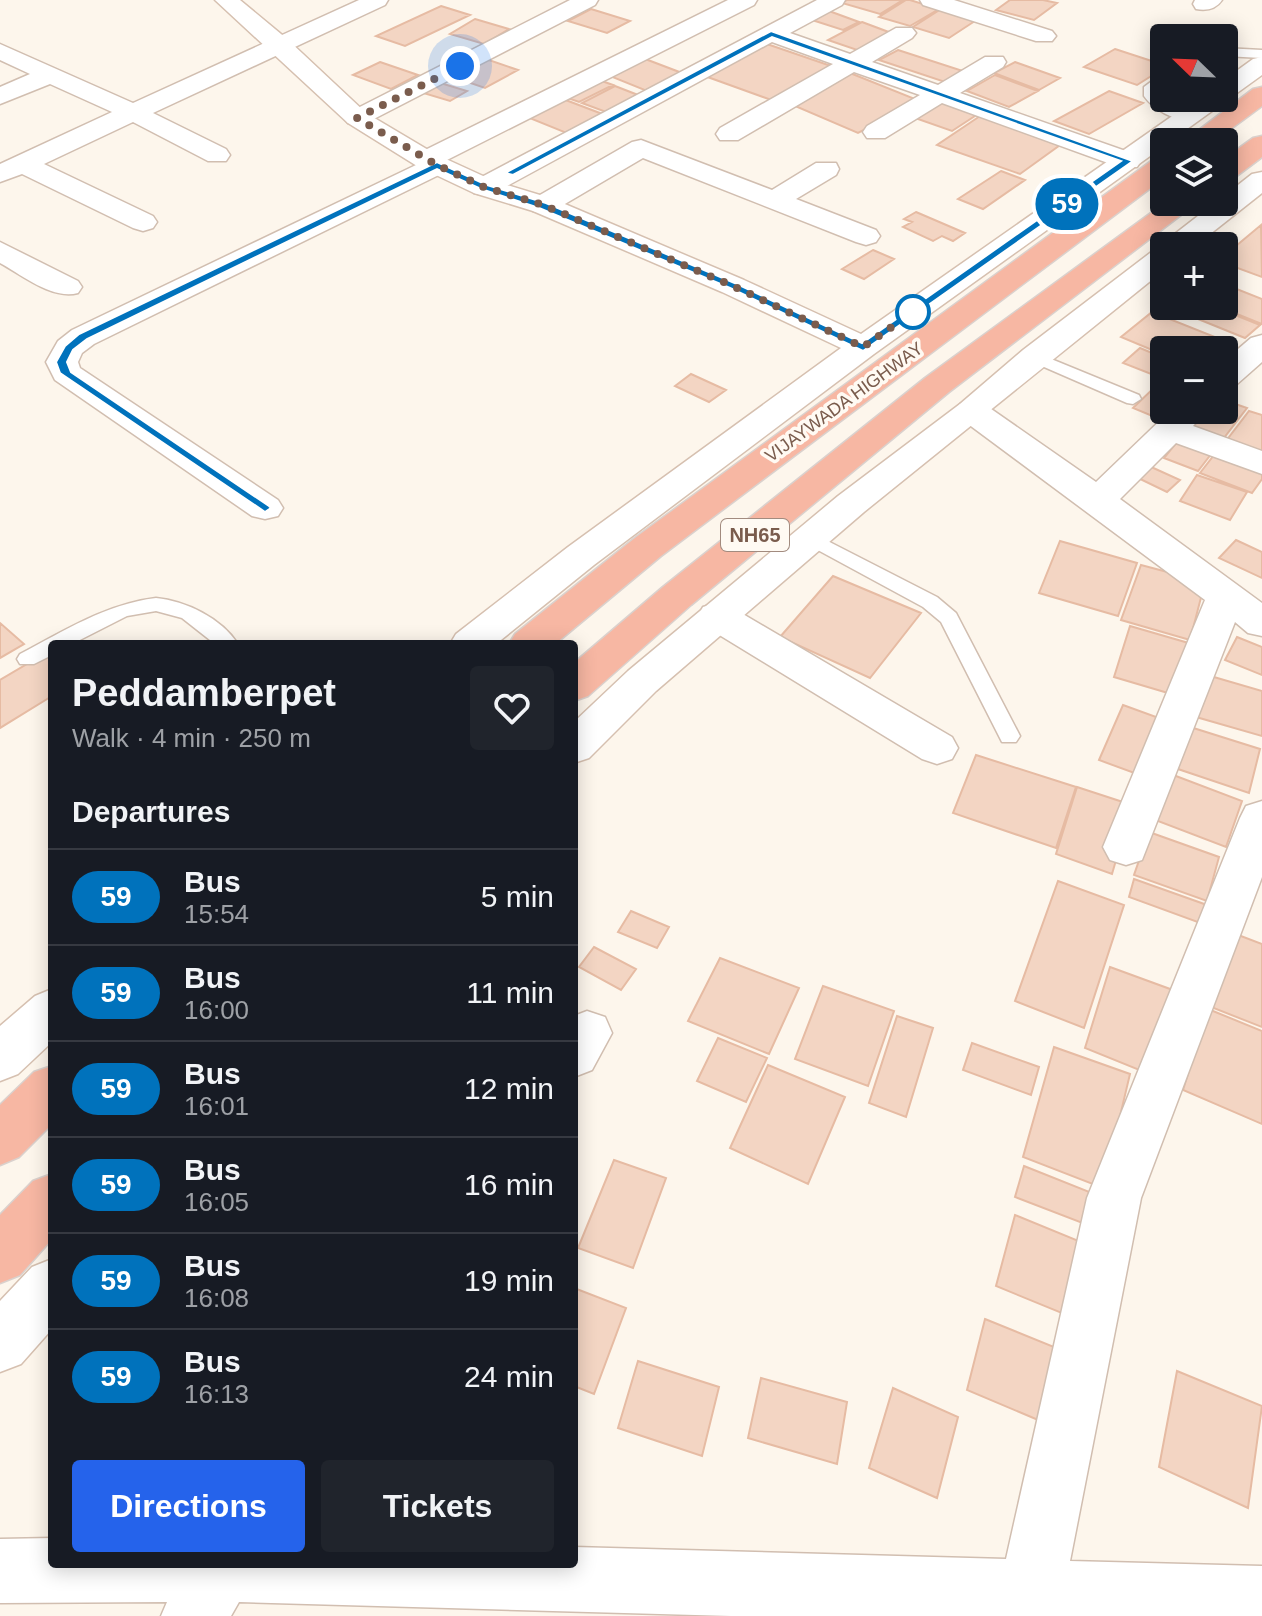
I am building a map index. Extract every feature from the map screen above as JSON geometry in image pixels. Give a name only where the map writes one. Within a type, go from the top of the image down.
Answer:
[{"type":"highway","points":[[1215,128],[1262,94]]},
{"type":"highway","points":[[1238,162],[1262,144]]},
{"type":"highway","name":"VIJAYWADA HIGHWAY","points":[[534,640],[648,547],[1150,175]]},
{"type":"highway","name":"VIJAYWADA HIGHWAY","points":[[578,683],[677,596],[937,385],[1165,216]]},
{"type":"highway","points":[[0,1140],[48,1093]]},
{"type":"highway","points":[[0,1255],[48,1204]]},
{"type":"street","points":[[226,0],[279,44],[357,118],[431,162],[484,187],[543,205],[733,286],[863,347]]},
{"type":"street","points":[[12,169],[377,0]]},
{"type":"street","points":[[357,118],[587,0]]},
{"type":"street","points":[[265,508],[66,373],[62,362],[69,348],[83,337],[746,0]]},
{"type":"street","points":[[484,187],[834,0]]},
{"type":"street","points":[[931,0],[1044,36]]},
{"type":"street","points":[[729,134],[904,33]]},
{"type":"street","points":[[771,34],[1128,161]]},
{"type":"street","points":[[0,51],[217,155]]},
{"type":"street","points":[[876,132],[994,62]]},
{"type":"street","points":[[1238,81],[1262,64]]},
{"type":"street","points":[[0,96],[52,74]]},
{"type":"street","points":[[475,640],[581,556],[863,347],[1194,112]]},
{"type":"street","points":[[543,205],[641,148],[866,236]]},
{"type":"street","points":[[12,169],[143,222]]},
{"type":"street","points":[[774,200],[826,169]]},
{"type":"street","points":[[1195,232],[1262,180]]},
{"type":"street","points":[[0,251],[67,287]]},
{"type":"street","points":[[578,743],[642,681],[810,538],[1150,267]]},
{"type":"street","points":[[1239,376],[1262,345]]},
{"type":"street","points":[[972,411],[1098,500],[1262,623]]},
{"type":"street","points":[[1098,500],[1175,424]]},
{"type":"street","points":[[1189,424],[1262,463]]},
{"type":"street","points":[[1126,847],[1226,596]]},
{"type":"street","points":[[717,616],[937,748]]},
{"type":"street","points":[[1031,1593],[1114,1198],[1262,818]]},
{"type":"street","points":[[0,1058],[48,1015]]},
{"type":"street","points":[[0,1343],[48,1291]]},
{"type":"street","points":[[0,1571],[208,1592],[325,1568],[577,1598],[1031,1593],[1262,1599]]},
{"type":"lane","points":[[1238,53],[1262,54]]},
{"type":"lane","points":[[1174,112],[1187,117]]},
{"type":"lane","points":[[1034,357],[1133,399]]},
{"type":"lane","points":[[810,538],[930,602],[949,618],[1009,736]]},
{"type":"lane","points":[[64,640],[120,612],[162,604],[189,613],[223,640]]},
{"type":"lane","points":[[27,659],[48,648]]},
{"type":"building","points":[[847,0],[903,0],[880,14],[842,3]]},
{"type":"building","points":[[906,0],[939,9],[910,26],[879,17]]},
{"type":"building","points":[[1010,0],[1057,3],[1034,20],[996,10]]},
{"type":"building","points":[[441,6],[470,15],[405,46],[376,36]]},
{"type":"building","points":[[591,9],[630,21],[607,33],[568,21]]},
{"type":"building","points":[[941,9],[978,19],[949,38],[913,27]]},
{"type":"building","points":[[829,11],[859,22],[843,30],[812,20]]},
{"type":"building","points":[[475,19],[509,29],[484,44],[450,34]]},
{"type":"building","points":[[862,22],[894,34],[860,51],[828,40]]},
{"type":"building","points":[[764,43],[834,67],[774,101],[702,75]]},
{"type":"building","points":[[1115,49],[1150,60],[1150,77],[1137,85],[1084,67]]},
{"type":"building","points":[[898,50],[969,73],[951,84],[879,60]]},
{"type":"building","points":[[640,57],[682,73],[647,91],[605,74]]},
{"type":"building","points":[[483,58],[518,70],[485,88],[450,76]]},
{"type":"building","points":[[380,62],[418,75],[391,89],[353,75]]},
{"type":"building","points":[[1015,62],[1060,78],[1039,90],[994,73]]},
{"type":"building","points":[[850,73],[920,101],[858,133],[788,103]]},
{"type":"building","points":[[995,75],[1038,91],[1009,107],[967,91]]},
{"type":"building","points":[[599,80],[613,85],[579,102],[565,97]]},
{"type":"building","points":[[437,82],[467,91],[450,101],[420,92]]},
{"type":"building","points":[[615,86],[638,95],[606,112],[582,103]]},
{"type":"building","points":[[1109,91],[1143,103],[1089,134],[1054,121]]},
{"type":"building","points":[[563,99],[605,115],[569,134],[527,117]]},
{"type":"building","points":[[944,99],[981,112],[952,131],[915,118]]},
{"type":"building","points":[[986,112],[1067,140],[1020,174],[937,145]]},
{"type":"building","points":[[1001,171],[1025,180],[983,209],[958,199]]},
{"type":"building","points":[[916,212],[965,233],[953,241],[942,236],[933,241],[903,227],[912,222],[904,219]]},
{"type":"building","points":[[1261,225],[1262,277],[1238,268],[1238,244]]},
{"type":"building","points":[[873,250],[894,259],[864,279],[842,269]]},
{"type":"building","points":[[1238,290],[1262,299],[1262,324],[1238,314]]},
{"type":"building","points":[[1150,314],[1150,320],[1172,320],[1212,336],[1150,336],[1150,349],[1121,337]]},
{"type":"building","points":[[1238,316],[1260,325],[1245,338],[1201,320],[1238,320]]},
{"type":"building","points":[[1140,348],[1150,352],[1150,374],[1123,363]]},
{"type":"building","points":[[691,374],[726,390],[709,402],[675,386]]},
{"type":"building","points":[[1150,392],[1150,415],[1133,408]]},
{"type":"building","points":[[1238,405],[1247,408],[1238,420]]},
{"type":"building","points":[[1249,411],[1262,415],[1262,454],[1226,441]]},
{"type":"building","points":[[1189,424],[1235,424],[1220,443],[1184,430]]},
{"type":"building","points":[[1181,437],[1215,449],[1198,471],[1164,458]]},
{"type":"building","points":[[1218,450],[1262,467],[1262,479],[1252,493],[1200,473]]},
{"type":"building","points":[[1149,466],[1180,480],[1167,492],[1136,477]]},
{"type":"building","points":[[1197,475],[1247,492],[1230,520],[1180,501]]},
{"type":"building","points":[[1236,540],[1262,552],[1262,578],[1219,558]]},
{"type":"building","points":[[1060,541],[1137,563],[1118,616],[1039,593]]},
{"type":"building","points":[[1141,565],[1205,582],[1190,640],[1121,620]]},
{"type":"building","points":[[833,576],[921,613],[870,678],[780,637]]},
{"type":"building","points":[[0,623],[24,644],[0,658]]},
{"type":"building","points":[[1130,626],[1192,644],[1178,696],[1114,677]]},
{"type":"building","points":[[1237,637],[1262,647],[1262,675],[1225,660]]},
{"type":"building","points":[[44,654],[48,658],[48,698],[0,728],[0,680]]},
{"type":"building","points":[[1207,675],[1262,691],[1262,736],[1196,717]]},
{"type":"building","points":[[1123,705],[1170,722],[1148,778],[1099,760]]},
{"type":"building","points":[[1187,726],[1260,749],[1249,793],[1175,768]]},
{"type":"building","points":[[976,755],[1076,787],[1056,848],[953,813]]},
{"type":"building","points":[[1168,773],[1242,801],[1226,847],[1150,818]]},
{"type":"building","points":[[1077,787],[1132,805],[1112,874],[1056,854]]},
{"type":"building","points":[[1149,832],[1219,857],[1207,901],[1134,875]]},
{"type":"building","points":[[1134,879],[1207,905],[1203,924],[1129,897]]},
{"type":"building","points":[[1058,881],[1124,905],[1084,1028],[1015,1001]]},
{"type":"building","points":[[631,911],[669,927],[657,948],[618,932]]},
{"type":"building","points":[[1233,933],[1262,944],[1262,1027],[1211,1007]]},
{"type":"building","points":[[594,947],[636,969],[621,990],[579,967]]},
{"type":"building","points":[[720,958],[799,988],[769,1054],[688,1021]]},
{"type":"building","points":[[1110,967],[1181,993],[1159,1078],[1085,1048]]},
{"type":"building","points":[[823,986],[894,1011],[868,1086],[795,1059]]},
{"type":"building","points":[[1208,1009],[1262,1031],[1262,1124],[1183,1090]]},
{"type":"building","points":[[897,1016],[933,1028],[906,1117],[869,1103]]},
{"type":"building","points":[[718,1038],[767,1058],[746,1102],[697,1081]]},
{"type":"building","points":[[972,1043],[1039,1067],[1031,1095],[963,1070]]},
{"type":"building","points":[[1054,1047],[1130,1074],[1103,1188],[1023,1157]]},
{"type":"building","points":[[768,1065],[845,1097],[808,1184],[730,1148]]},
{"type":"building","points":[[614,1160],[666,1178],[633,1268],[578,1248]]},
{"type":"building","points":[[1024,1166],[1092,1193],[1085,1224],[1015,1197]]},
{"type":"building","points":[[1015,1215],[1086,1244],[1069,1316],[996,1286]]},
{"type":"building","points":[[578,1290],[626,1308],[594,1394],[578,1388]]},
{"type":"building","points":[[985,1319],[1059,1349],[1043,1422],[967,1390]]},
{"type":"building","points":[[638,1361],[719,1387],[702,1456],[618,1428]]},
{"type":"building","points":[[1177,1371],[1262,1406],[1248,1508],[1159,1467]]},
{"type":"building","points":[[761,1378],[847,1402],[837,1464],[748,1438]]},
{"type":"building","points":[[893,1388],[958,1417],[937,1498],[869,1468]]},
{"type":"bus line","name":"59","points":[[265,508],[66,373],[62,362],[69,348],[83,337],[437,165],[484,187],[543,205],[733,286],[863,347],[1128,161],[771,34],[510,173]]},
{"type":"route","points":[[460,66],[357,118],[426,160],[484,187],[543,205],[733,286],[863,347],[913,312]]}]
